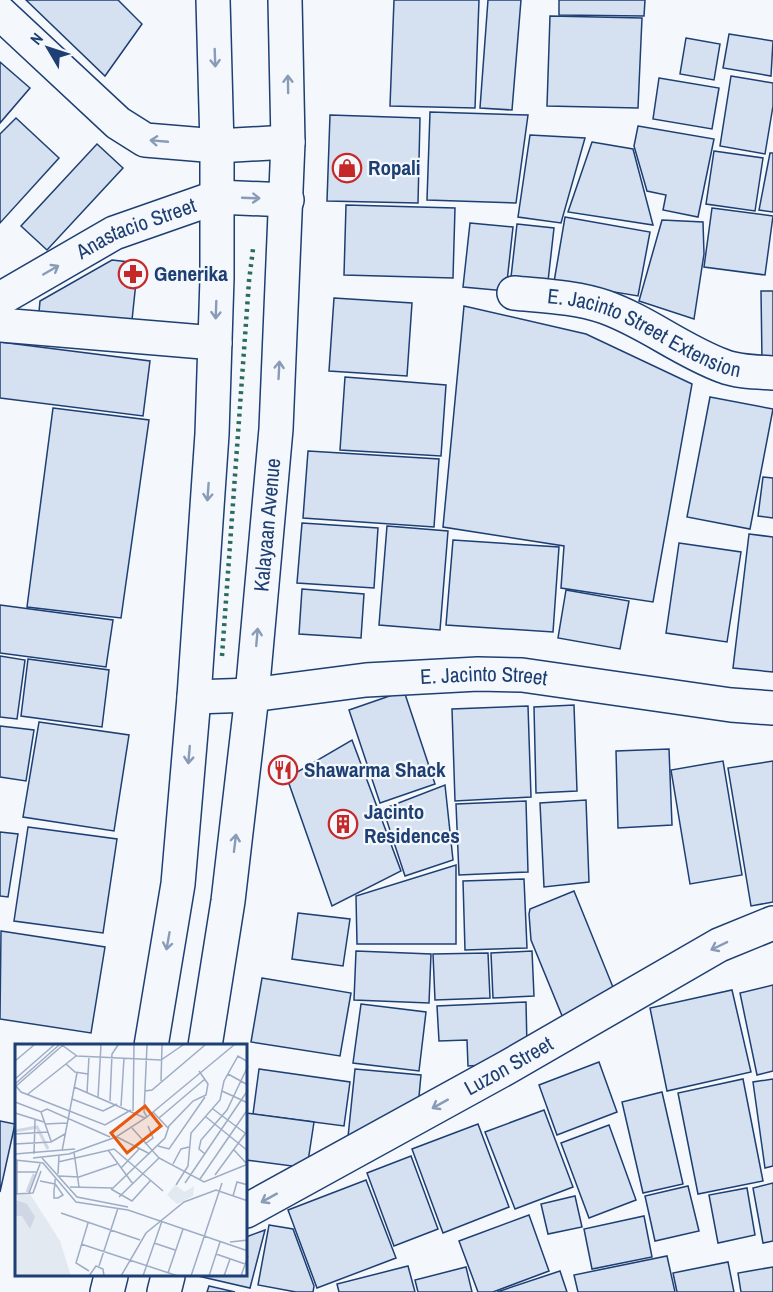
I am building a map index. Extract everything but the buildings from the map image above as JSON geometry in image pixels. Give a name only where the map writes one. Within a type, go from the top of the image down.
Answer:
[{"type":"street","points":[[151,1044],[178,884],[194,697],[212,434],[217,197],[213,0]]},
{"type":"street","name":"Kalayaan Avenue","points":[[205,1044],[228,901],[252,695],[276,429],[287,200],[285,0]]},
{"type":"street","points":[[0,13],[118,123],[145,140],[217,146],[288,142]]},
{"type":"street","name":"Anastacio Street","points":[[0,299],[114,233],[217,197],[287,200]]},
{"type":"street","name":"E. Jacinto Street Extension","points":[[514,293],[577,299],[604,307],[631,318],[725,367],[773,373]]},
{"type":"street","points":[[0,325],[215,343]]},
{"type":"street","name":"E. Jacinto Street","points":[[194,697],[252,695],[366,680],[478,674],[522,675],[731,705],[773,708]]},
{"type":"street","name":"Luzon Street","points":[[248,1210],[506,1068],[719,945],[773,923]]},
{"type":"street","points":[[107,1292],[111,1277]]},
{"type":"street","points":[[164,1292],[168,1277]]},
{"type":"hedge","points":[[222,656],[253,249]]},
{"type":"place","name":"Ropali","points":[[347,168]]},
{"type":"place","name":"Generika","points":[[133,274]]},
{"type":"place","name":"Shawarma Shack","points":[[283,770]]},
{"type":"place","name":"Jacinto Residences","points":[[343,824]]}]
